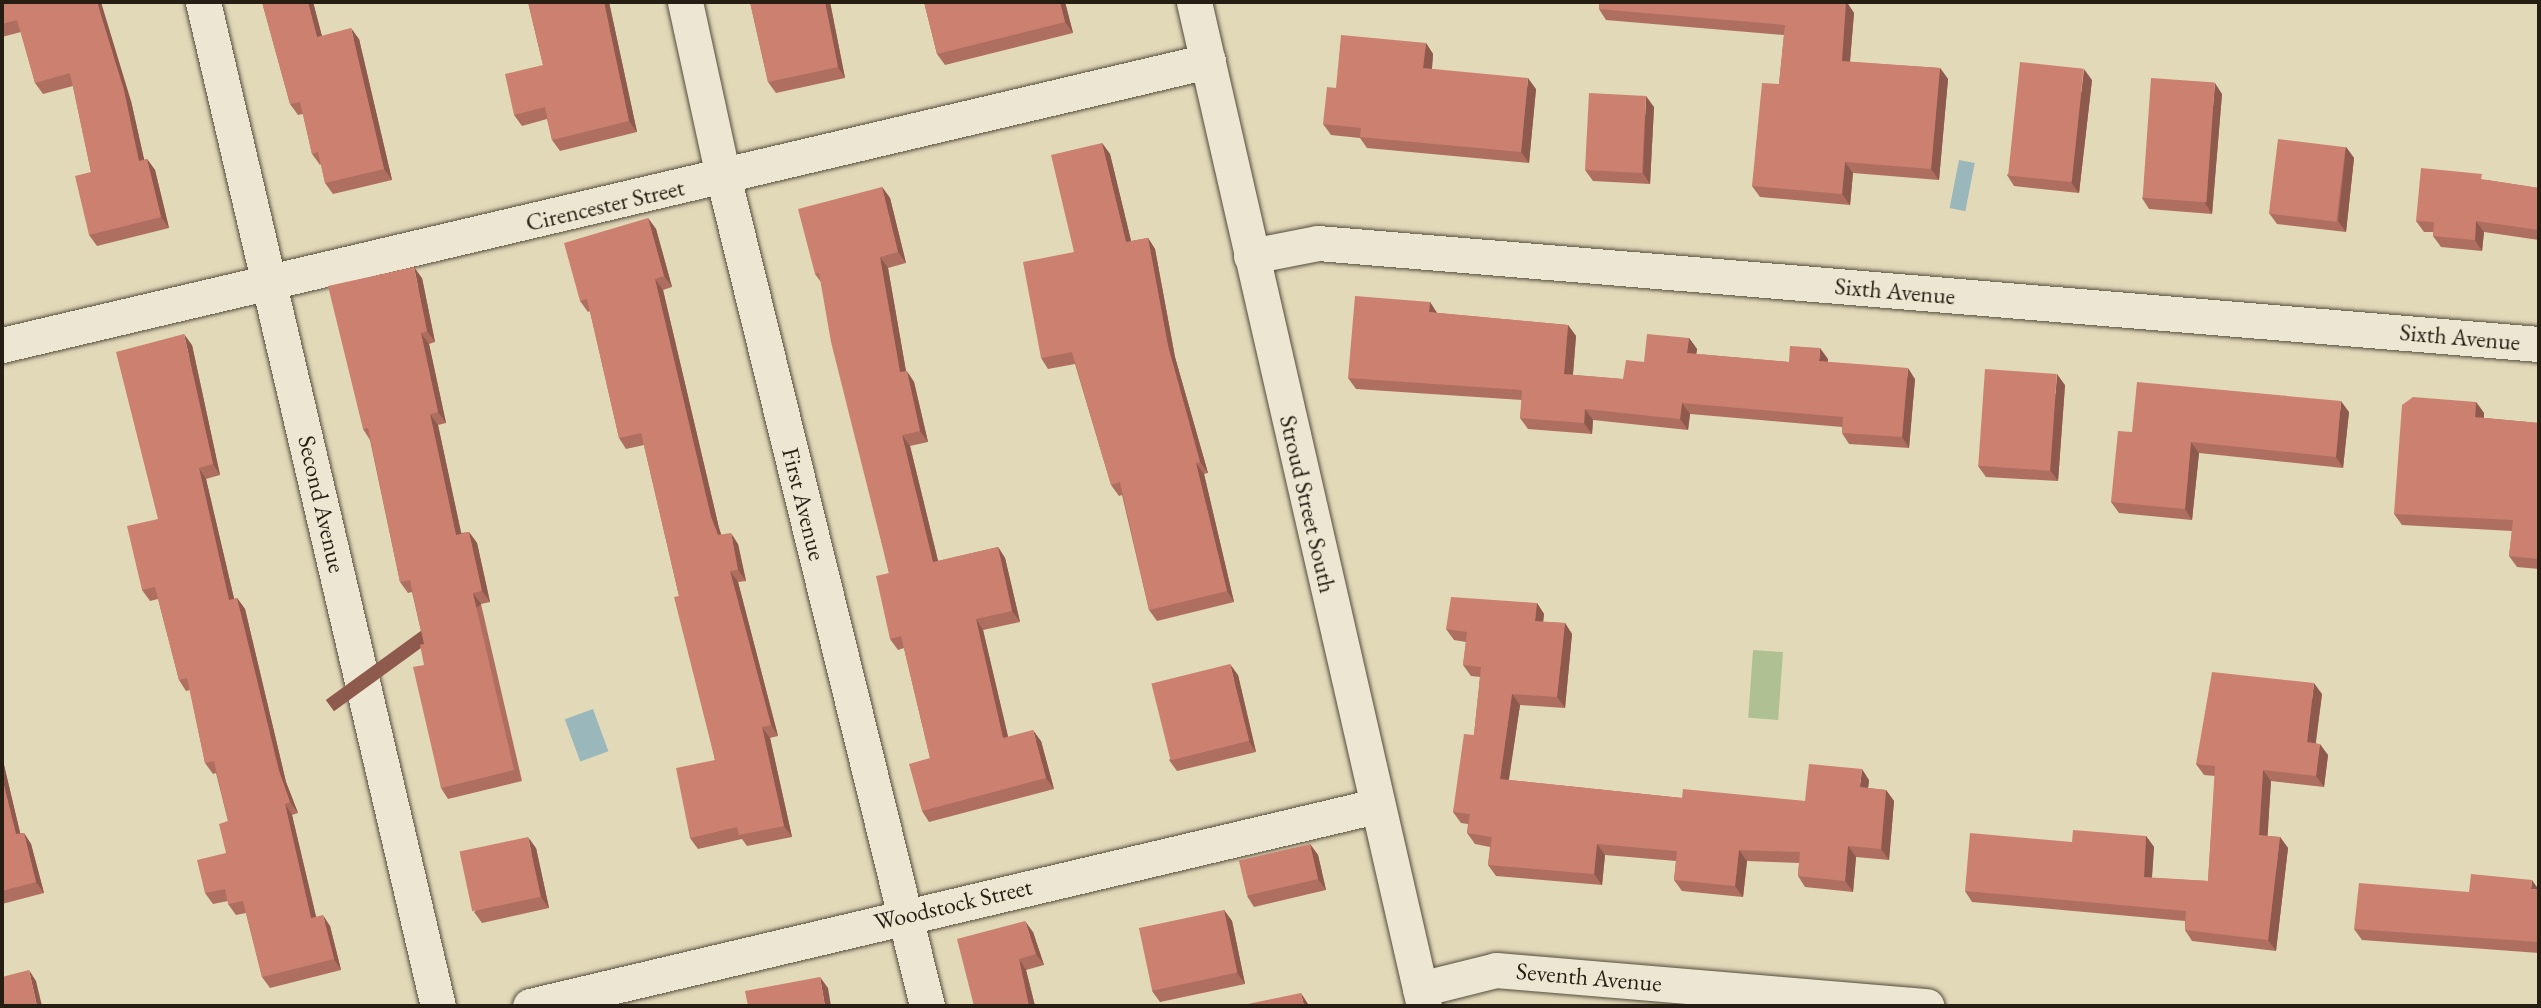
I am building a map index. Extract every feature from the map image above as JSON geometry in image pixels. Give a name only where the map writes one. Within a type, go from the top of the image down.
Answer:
[{"type":"street","name":"Second Avenue","points":[[203,2],[438,1006]]},
{"type":"street","name":"First Avenue","points":[[685,2],[723,176],[927,1006]]},
{"type":"street","name":"Stroud Street South","points":[[1194,2],[1422,998]]},
{"type":"street","name":"Cirencester Street","points":[[2,345],[271,285],[1208,61]]},
{"type":"street","name":"Sixth Avenue","points":[[1251,256],[1318,243],[2539,344]]},
{"type":"street","name":"Woodstock Street","points":[[530,1006],[905,915],[1376,806]]},
{"type":"street","name":"Seventh Avenue","points":[[1422,998],[1496,970],[1926,1006]]},
{"type":"green space","points":[[1753,650],[1783,652],[1778,720],[1748,718]]},
{"type":"water","points":[[1959,160],[1975,163],[1965,211],[1950,208]]},
{"type":"water","points":[[593,709],[608,751],[580,762],[565,719]]},
{"type":"building","points":[[2,2],[97,2],[124,90],[139,161],[147,159],[161,217],[89,235],[75,176],[91,172],[70,73],[35,83],[17,20],[2,24]]},
{"type":"building","points":[[262,2],[308,2],[317,37],[351,28],[384,169],[325,183],[318,152],[312,154],[300,102],[290,104]]},
{"type":"building","points":[[528,2],[604,2],[629,121],[552,140],[545,107],[514,115],[505,74],[543,65]]},
{"type":"building","points":[[750,2],[825,2],[838,67],[768,82]]},
{"type":"building","points":[[924,2],[1060,2],[1065,22],[937,54]]},
{"type":"building","points":[[1599,2],[1846,2],[1842,61],[1940,68],[1931,169],[1845,162],[1842,194],[1752,186],[1762,83],[1779,84],[1785,25],[1599,9]]},
{"type":"building","points":[[1341,35],[1426,43],[1423,68],[1528,78],[1521,152],[1360,137],[1361,128],[1323,124],[1327,87],[1336,88]]},
{"type":"building","points":[[2020,62],[2084,69],[2072,182],[2008,175]]},
{"type":"building","points":[[2151,78],[2215,82],[2206,202],[2143,198]]},
{"type":"building","points":[[1589,93],[1646,96],[1642,173],[1585,170]]},
{"type":"building","points":[[2278,139],[2345,147],[2336,222],[2269,213]]},
{"type":"building","points":[[1102,143],[1126,242],[1148,238],[1168,346],[1200,462],[1196,463],[1227,591],[1149,610],[1120,482],[1111,485],[1072,352],[1041,358],[1023,262],[1074,252],[1051,155]]},
{"type":"building","points":[[2421,168],[2482,174],[2481,179],[2539,188],[2539,230],[2476,221],[2475,240],[2433,236],[2434,222],[2416,221]]},
{"type":"building","points":[[882,187],[898,252],[880,257],[900,372],[907,371],[920,431],[902,435],[933,562],[998,547],[1012,611],[976,619],[1003,738],[1033,730],[1046,778],[922,811],[909,764],[930,758],[901,636],[890,639],[876,576],[889,573],[831,342],[819,273],[815,274],[798,209]]},
{"type":"building","points":[[648,218],[664,276],[655,279],[711,517],[718,535],[731,533],[738,570],[730,571],[771,725],[762,727],[784,826],[739,835],[737,827],[690,838],[676,768],[715,760],[674,597],[679,596],[641,433],[619,438],[587,299],[580,301],[564,243]]},
{"type":"building","points":[[414,267],[427,331],[421,333],[438,412],[430,414],[456,535],[469,532],[482,591],[473,593],[514,770],[441,788],[413,667],[424,665],[420,645],[424,644],[410,580],[400,582],[368,428],[363,429],[328,286]]},
{"type":"building","points":[[1355,296],[1430,302],[1429,312],[1568,325],[1564,374],[1623,379],[1626,360],[1644,362],[1647,334],[1689,338],[1687,353],[1789,362],[1790,346],[1820,348],[1819,361],[1908,368],[1902,437],[1842,433],[1843,417],[1682,403],[1680,419],[1585,409],[1584,423],[1520,418],[1522,390],[1348,378]]},
{"type":"building","points":[[184,334],[213,464],[199,468],[229,600],[237,598],[279,771],[290,802],[285,804],[311,918],[323,915],[334,959],[262,977],[243,901],[228,904],[225,889],[205,893],[197,860],[226,853],[219,824],[228,821],[214,761],[205,763],[187,678],[179,680],[155,587],[142,590],[127,526],[158,519],[116,352]]},
{"type":"building","points":[[1985,369],[2057,374],[2050,471],[1978,466]]},
{"type":"building","points":[[2137,382],[2341,401],[2336,457],[2191,442],[2185,509],[2111,502],[2118,431],[2132,432]]},
{"type":"building","points":[[2413,397],[2476,402],[2475,417],[2539,423],[2539,559],[2509,556],[2513,520],[2394,514],[2402,405]]},
{"type":"building","points":[[1451,597],[1537,603],[1535,621],[1565,623],[1557,697],[1512,694],[1500,779],[1682,798],[1683,789],[1805,801],[1809,764],[1862,769],[1860,787],[1886,790],[1881,849],[1848,846],[1845,881],[1798,876],[1800,852],[1739,850],[1735,886],[1674,880],[1677,851],[1597,844],[1594,874],[1488,865],[1492,837],[1467,833],[1470,814],[1453,812],[1464,734],[1474,735],[1481,667],[1463,665],[1467,632],[1446,629]]},
{"type":"building","points":[[1230,664],[1249,741],[1171,760],[1151,684]]},
{"type":"building","points":[[2212,672],[2314,683],[2307,742],[2320,744],[2316,776],[2263,770],[2259,835],[2280,837],[2268,940],[2185,930],[2186,911],[1965,891],[1970,833],[2072,842],[2073,830],[2146,836],[2144,877],[2208,881],[2215,766],[2196,764]]},
{"type":"building","points":[[2,777],[16,834],[24,833],[36,882],[2,891]]},
{"type":"building","points":[[528,837],[541,897],[472,911],[460,852]]},
{"type":"building","points":[[1310,844],[1318,879],[1247,895],[1239,860]]},
{"type":"building","points":[[2471,874],[2532,880],[2531,889],[2539,890],[2539,942],[2354,929],[2359,883],[2469,892]]},
{"type":"building","points":[[1224,910],[1237,973],[1152,991],[1139,928]]},
{"type":"building","points":[[1025,921],[1036,954],[1019,959],[1029,1006],[974,1006],[957,939]]},
{"type":"building","points":[[29,970],[37,1006],[2,1006],[2,977]]},
{"type":"building","points":[[820,977],[825,1006],[748,1006],[745,991]]},
{"type":"building","points":[[1301,993],[1304,1006],[1238,1006]]}]
